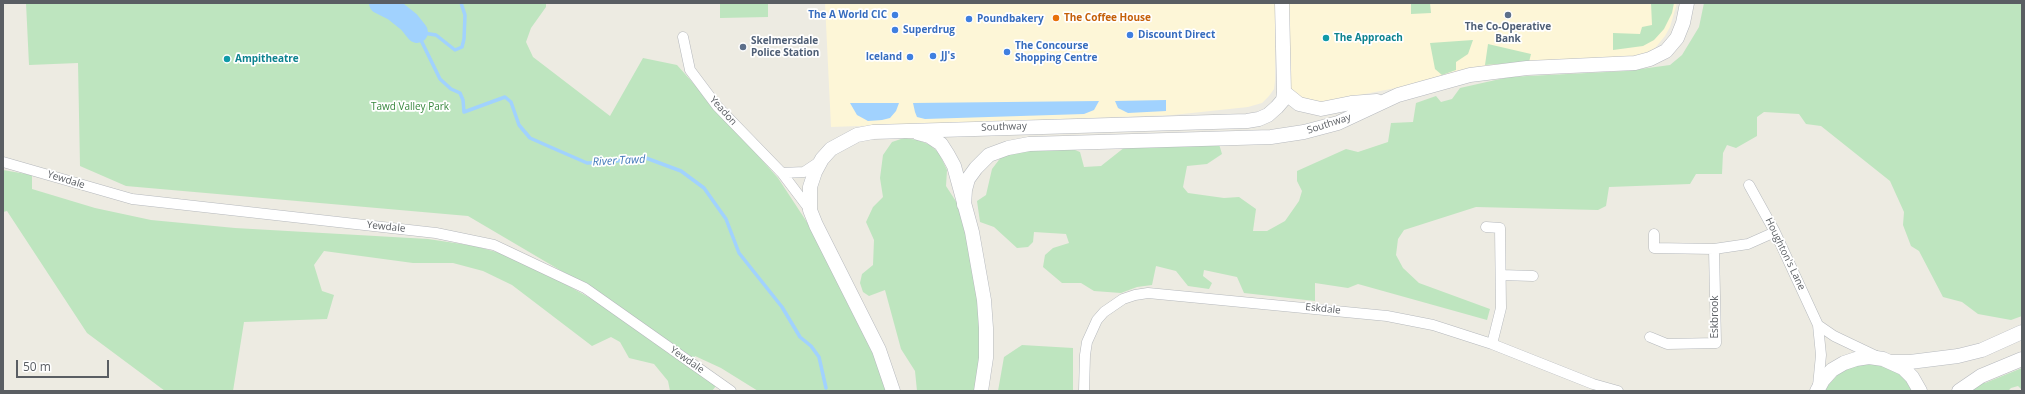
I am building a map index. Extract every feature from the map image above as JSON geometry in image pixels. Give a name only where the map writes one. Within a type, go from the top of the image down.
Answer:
[{"type":"street","points":[[1282,3],[1284,92],[1299,104],[1321,109],[1351,103],[1384,101]]},
{"type":"street","name":"Southway","points":[[964,205],[964,190],[968,179],[976,168],[990,155],[1008,148],[1029,144],[1271,137],[1304,132],[1338,123],[1384,101],[1446,81],[1484,73],[1527,68],[1635,63],[1666,51],[1677,38],[1684,23],[1687,3]]},
{"type":"street","name":"Yeadon","points":[[683,37],[690,70],[717,106],[782,173],[810,210]]},
{"type":"street","name":"Southway","points":[[893,391],[879,350],[816,225],[810,210],[810,187],[822,159],[831,149],[857,135],[873,132],[1247,121],[1268,115],[1280,104],[1284,92]]},
{"type":"street","name":"Southway","points":[[910,131],[929,136],[941,144],[954,166],[972,232],[984,300],[986,358],[981,391]]},
{"type":"street","points":[[782,173],[804,172],[813,168],[822,159]]},
{"type":"street","name":"Yewdale","points":[[3,162],[132,199],[436,233],[494,245],[585,288],[731,391]]},
{"type":"street","name":"Houghton's Lane","points":[[1750,184],[1775,232],[1818,325],[1821,355],[1817,391]]},
{"type":"street","points":[[1486,227],[1500,228],[1502,275],[1501,308],[1492,344]]},
{"type":"street","points":[[1654,234],[1654,248],[1714,249],[1748,244],[1775,232]]},
{"type":"street","name":"Eskbrook","points":[[1650,337],[1667,344],[1716,343],[1714,249]]},
{"type":"street","points":[[1502,275],[1533,276]]},
{"type":"street","name":"Eskdale","points":[[1084,391],[1085,355],[1092,330],[1104,312],[1113,305],[1135,295],[1169,294],[1387,316],[1433,324],[1492,344],[1593,384],[1618,391]]},
{"type":"street","points":[[1818,325],[1834,336],[1888,361],[1912,376],[1920,391]]},
{"type":"street","points":[[1817,391],[1823,380],[1832,370],[1844,363],[1863,358],[1910,362],[1958,356],[1982,350],[2022,332]]},
{"type":"street","points":[[1959,391],[1981,376],[2022,359]]},
{"type":"shaded area","name":"The Concourse Shopping Centre","points":[[825,3],[1275,3],[1274,89],[1262,103],[1248,107],[1173,115],[831,127]]},
{"type":"shaded area","points":[[1287,3],[1677,3],[1670,27],[1665,36],[1656,47],[1647,54],[1411,85],[1324,102],[1310,102],[1294,94],[1291,88]]},
{"type":"green space","name":"Tawd Valley Park","points":[[26,3],[546,3],[546,7],[531,28],[526,42],[533,57],[610,116],[643,58],[677,65],[778,178],[818,239],[880,366],[889,391],[758,391],[721,368],[695,356],[689,366],[716,386],[712,391],[670,391],[668,381],[654,364],[629,358],[620,342],[611,337],[592,346],[512,285],[483,271],[453,263],[413,263],[324,251],[314,265],[322,291],[334,295],[327,319],[244,322],[233,391],[165,391],[87,333],[7,211],[3,212],[3,170],[32,175],[32,189],[95,208],[151,220],[235,228],[428,239],[475,246],[507,255],[540,270],[599,303],[609,299],[468,216],[126,186],[80,166],[78,63],[29,65]]},
{"type":"green space","points":[[720,3],[768,3],[768,17],[720,18]]},
{"type":"green space","points":[[1411,3],[1430,3],[1431,13],[1411,14]]},
{"type":"green space","points":[[1651,3],[1674,3],[1672,13],[1664,29],[1654,40],[1643,46],[1613,50],[1613,33],[1640,34],[1642,27],[1652,25]]},
{"type":"green space","points":[[1704,3],[2022,3],[2022,316],[2011,320],[1978,314],[1962,302],[1943,297],[1919,251],[1911,246],[1903,225],[1904,212],[1890,181],[1821,126],[1806,124],[1799,114],[1764,112],[1757,117],[1757,136],[1736,148],[1727,145],[1723,153],[1722,174],[1696,174],[1690,184],[1609,187],[1606,206],[1598,210],[1476,207],[1404,230],[1398,239],[1396,255],[1403,268],[1419,283],[1490,309],[1487,320],[1358,284],[1348,288],[1315,283],[1315,301],[1244,293],[1237,277],[1204,270],[1203,276],[1212,283],[1209,289],[1188,286],[1176,271],[1156,266],[1152,285],[1137,287],[1121,293],[1094,291],[1081,283],[1062,283],[1043,267],[1045,255],[1053,248],[1069,243],[1066,234],[1034,232],[1033,242],[1028,247],[1017,248],[994,227],[980,222],[977,201],[986,195],[992,169],[1005,152],[1065,146],[1080,152],[1084,167],[1101,166],[1125,147],[1219,144],[1222,154],[1207,164],[1187,166],[1183,187],[1188,193],[1224,198],[1239,197],[1256,209],[1253,231],[1267,231],[1285,221],[1299,201],[1302,191],[1297,181],[1297,171],[1346,149],[1358,152],[1388,142],[1391,123],[1413,122],[1416,103],[1436,96],[1441,102],[1452,99],[1460,88],[1509,77],[1626,71],[1670,65],[1682,55],[1699,27]]},
{"type":"green space","points":[[1473,40],[1468,54],[1456,62],[1456,70],[1442,75],[1435,69],[1430,43]]},
{"type":"green space","points":[[1488,44],[1531,54],[1529,62],[1485,65]]},
{"type":"green space","points":[[904,138],[918,140],[930,145],[939,153],[947,170],[946,186],[957,203],[968,229],[978,287],[981,351],[975,391],[917,391],[915,371],[901,349],[885,290],[869,296],[863,292],[860,283],[862,274],[873,265],[874,240],[866,222],[873,207],[883,197],[880,178],[883,155],[892,142]]},
{"type":"green space","points":[[1022,345],[1073,348],[1073,391],[998,391],[1004,357]]},
{"type":"green space","points":[[1862,363],[1885,365],[1905,377],[1915,391],[1823,391],[1841,371]]},
{"type":"green space","points":[[2022,368],[2022,390],[2018,386],[2011,388],[2008,391],[1969,391],[1978,382],[1985,383]]},
{"type":"water","points":[[1166,100],[1166,111],[1128,113],[1118,108],[1115,101]]},
{"type":"water","points":[[1099,101],[1094,110],[1084,114],[925,119],[917,117],[913,103]]},
{"type":"water","points":[[850,103],[899,103],[896,111],[890,118],[868,121],[857,115]]},
{"type":"waterway","name":"River Tawd","points":[[380,3],[394,10],[409,22],[417,32]]},
{"type":"waterway","points":[[417,32],[436,35],[455,50],[462,47],[464,39],[465,15],[461,3]]},
{"type":"waterway","name":"River Tawd","points":[[417,32],[440,79],[451,89],[460,93],[463,100],[464,112],[505,97],[511,102],[519,125],[530,138],[587,163],[646,158],[681,171],[704,188],[726,219],[739,253],[782,307],[800,337],[811,346],[819,357],[826,388]]},
{"type":"place","name":"The A World CIC","points":[[895,15]]},
{"type":"place","name":"The Co-Operative Bank","points":[[1508,15]]},
{"type":"place","name":"The Coffee House","points":[[1056,18]]},
{"type":"place","name":"Poundbakery","points":[[969,19]]},
{"type":"place","name":"Superdrug","points":[[895,30]]},
{"type":"place","name":"Discount Direct","points":[[1130,35]]},
{"type":"place","name":"The Approach","points":[[1326,38]]},
{"type":"place","name":"Skelmersdale Police Station","points":[[743,47]]},
{"type":"place","name":"The Concourse Shopping Centre","points":[[1007,52]]},
{"type":"place","name":"JJ's","points":[[933,56]]},
{"type":"place","name":"Iceland","points":[[910,57]]},
{"type":"place","name":"Ampitheatre","points":[[227,59]]}]
